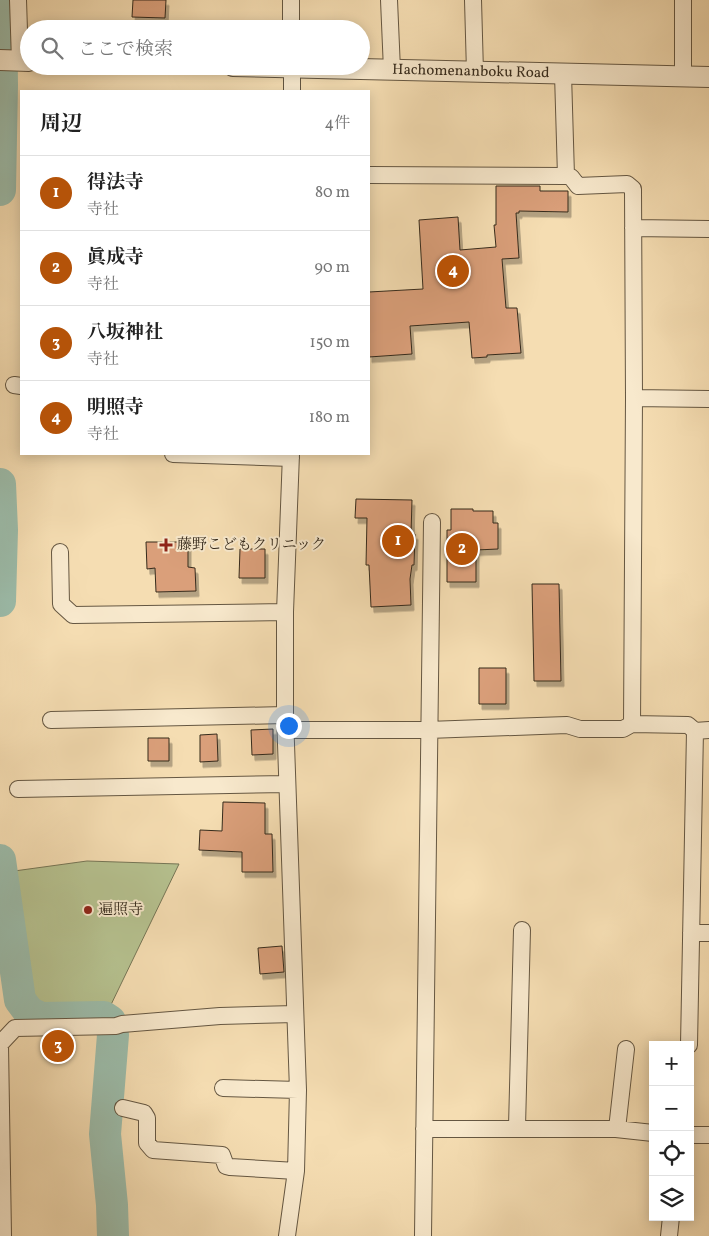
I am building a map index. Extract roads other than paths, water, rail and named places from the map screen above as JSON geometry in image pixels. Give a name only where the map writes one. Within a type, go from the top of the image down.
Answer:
[{"type":"street","points":[[15,61],[18,0]]},
{"type":"street","points":[[291,0],[292,20]]},
{"type":"street","points":[[389,0],[392,70]]},
{"type":"street","points":[[473,0],[475,72]]},
{"type":"street","points":[[682,0],[683,76]]},
{"type":"street","name":"Hachomenanboku Road","points":[[370,69],[709,77]]},
{"type":"street","points":[[563,74],[566,176]]},
{"type":"street","points":[[292,75],[292,90]]},
{"type":"street","points":[[370,175],[566,176],[571,177],[578,186],[627,184],[633,190],[632,724]]},
{"type":"street","points":[[634,228],[709,229]]},
{"type":"street","points":[[634,398],[709,399]]},
{"type":"street","points":[[232,455],[291,456],[285,612],[286,784],[298,1090],[296,1171],[287,1236]]},
{"type":"street","points":[[423,1236],[432,522]]},
{"type":"street","points":[[60,552],[61,604],[73,615],[285,612]]},
{"type":"street","points":[[51,720],[286,722],[428,730],[567,725],[580,729],[622,729],[632,724],[688,725],[702,730],[691,933],[689,1041]]},
{"type":"street","points":[[18,789],[286,784]]},
{"type":"street","points":[[517,1128],[522,930]]},
{"type":"street","points":[[691,933],[709,933]]},
{"type":"street","points":[[3,1236],[0,1044],[15,1028],[110,1027],[122,1024],[220,1016],[295,1014]]},
{"type":"street","points":[[617,1129],[626,1050]]},
{"type":"street","points":[[223,1088],[298,1090]]},
{"type":"street","points":[[123,1108],[144,1113],[147,1118],[147,1143],[153,1150],[222,1155],[226,1166],[230,1167],[296,1171]]},
{"type":"street","points":[[424,1129],[617,1129],[649,1133]]},
{"type":"street","points":[[694,1135],[709,1135]]},
{"type":"street","points":[[669,1236],[671,1221]]},
{"type":"waterway","points":[[0,190],[1,0]]},
{"type":"waterway","points":[[0,484],[2,530],[0,601]]},
{"type":"waterway","points":[[0,860],[20,1000],[29,1012],[41,1018],[104,1017],[110,1021],[113,1035],[105,1134],[113,1236]]},
{"type":"place","name":"明照寺","points":[[453,271]]},
{"type":"place","name":"得法寺","points":[[398,541]]},
{"type":"place","name":"藤野こどもクリニック","points":[[166,545]]},
{"type":"place","name":"眞成寺","points":[[462,549]]},
{"type":"place","name":"遍照寺","points":[[88,910]]},
{"type":"place","name":"八坂神社","points":[[58,1046]]}]
